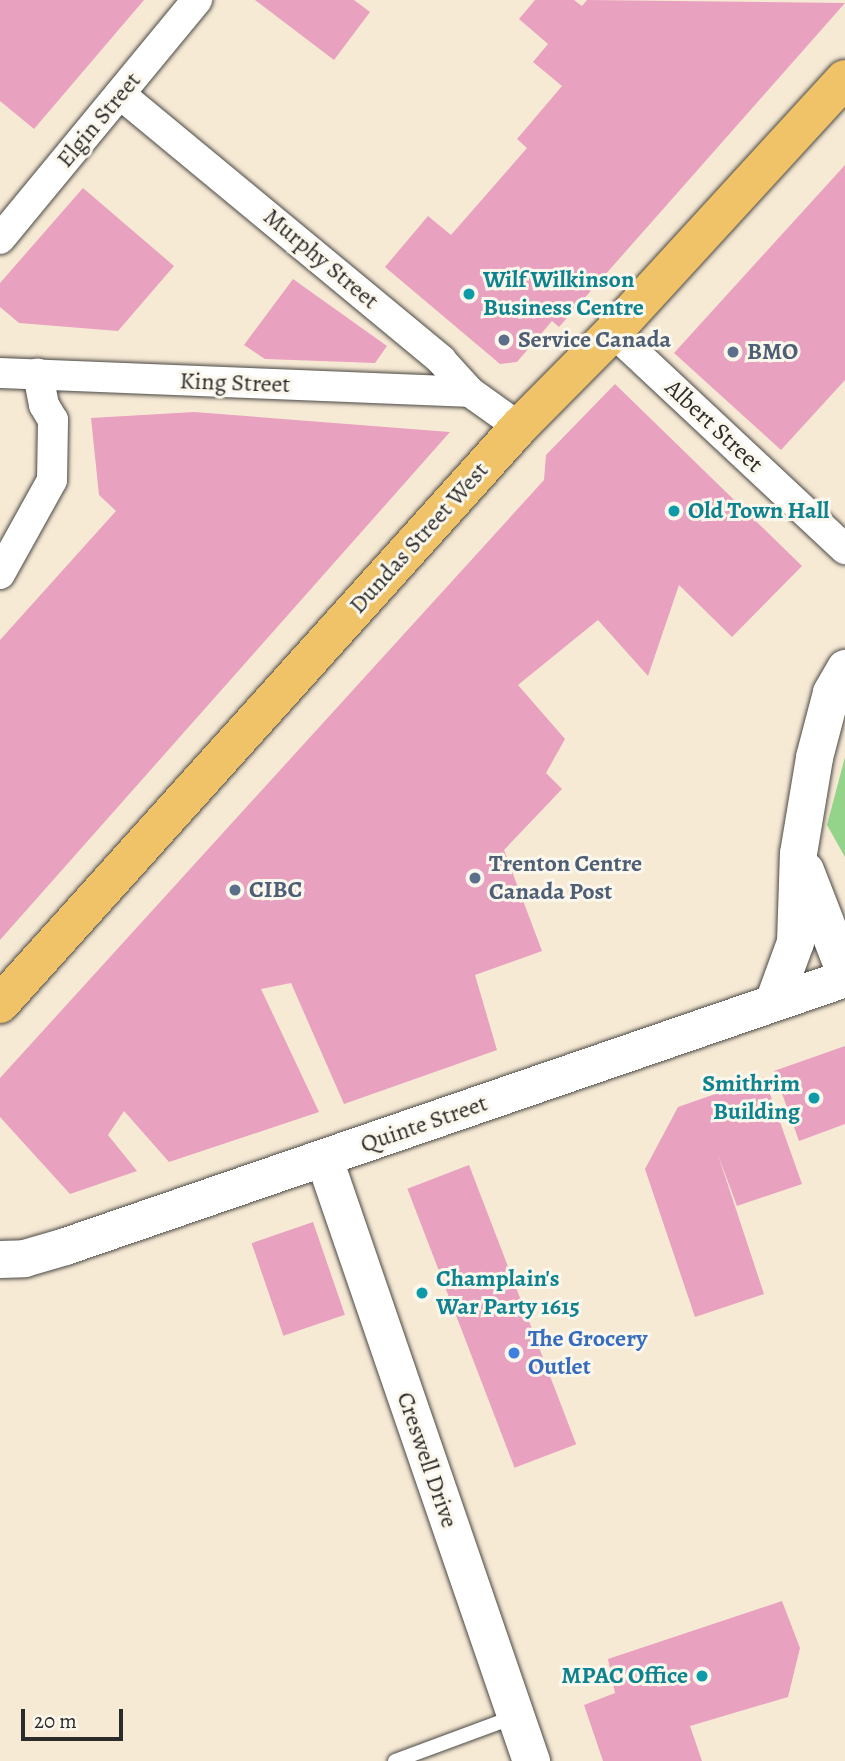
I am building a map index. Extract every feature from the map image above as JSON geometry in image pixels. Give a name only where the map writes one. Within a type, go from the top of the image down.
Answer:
[{"type":"main road","name":"Dundas Street West","points":[[0,1004],[519,427],[613,332],[845,79]]},
{"type":"street","name":"Elgin Street","points":[[0,239],[197,0]]},
{"type":"street","name":"Murphy Street","points":[[121,94],[441,360],[470,392],[519,427]]},
{"type":"street","name":"Albert Street","points":[[613,332],[845,549]]},
{"type":"street","name":"King Street","points":[[0,373],[470,392]]},
{"type":"street","points":[[0,574],[52,480],[52,421],[44,405],[38,374]]},
{"type":"street","points":[[773,1002],[796,942],[798,853],[814,757],[831,692],[845,668]]},
{"type":"street","points":[[798,853],[845,976]]},
{"type":"street","name":"Quinte Street","points":[[0,1259],[24,1258],[65,1246],[845,976]]},
{"type":"street","name":"Creswell Drive","points":[[324,1158],[531,1761]]},
{"type":"lane","points":[[395,1761],[516,1717]]},
{"type":"green space","points":[[845,757],[845,857],[827,825]]},
{"type":"building","points":[[0,0],[144,0],[34,129],[0,101]]},
{"type":"building","points":[[255,0],[354,0],[370,12],[334,60]]},
{"type":"building","points":[[535,0],[574,0],[582,6],[587,0],[845,3],[559,327],[552,321],[517,362],[500,364],[385,267],[428,216],[451,235],[527,148],[517,139],[562,86],[533,62],[548,44],[519,19]]},
{"type":"building","points":[[845,165],[845,380],[781,450],[674,353]]},
{"type":"building","points":[[83,188],[174,266],[118,331],[19,323],[0,307],[0,283]]},
{"type":"building","points":[[293,279],[387,346],[375,363],[265,359],[244,345]]},
{"type":"building","points":[[615,384],[802,566],[732,637],[679,585],[648,676],[598,620],[518,685],[565,739],[546,773],[562,789],[504,850],[542,951],[475,975],[497,1050],[344,1104],[291,983],[261,989],[319,1112],[169,1162],[124,1111],[108,1135],[137,1171],[70,1194],[0,1117],[0,1078],[544,480],[546,455]]},
{"type":"building","points":[[194,412],[450,432],[0,940],[0,640],[116,511],[99,495],[91,418]]},
{"type":"building","name":"Smithrim Building","points":[[845,1046],[845,1124],[799,1141],[774,1071]]},
{"type":"building","points":[[764,1077],[802,1184],[737,1206],[718,1155],[764,1294],[695,1317],[645,1169],[678,1107]]},
{"type":"building","points":[[469,1165],[576,1444],[515,1468],[407,1189]]},
{"type":"building","points":[[313,1222],[345,1315],[283,1336],[252,1243]]},
{"type":"building","name":"MPAC Office","points":[[782,1601],[800,1648],[788,1697],[690,1726],[702,1761],[603,1761],[584,1705],[615,1693],[608,1659]]},
{"type":"place","name":"Wilf Wilkinson Business Centre","points":[[469,294]]},
{"type":"place","name":"Service Canada","points":[[504,340]]},
{"type":"place","name":"BMO","points":[[733,352]]},
{"type":"place","name":"Old Town Hall","points":[[674,511]]},
{"type":"place","name":"Trenton Centre Canada Post","points":[[475,878]]},
{"type":"place","name":"CIBC","points":[[235,890]]},
{"type":"place","name":"Smithrim Building","points":[[814,1098]]},
{"type":"place","name":"Champlain's War Party 1615","points":[[422,1293]]},
{"type":"place","name":"The Grocery Outlet","points":[[514,1353]]},
{"type":"place","name":"MPAC Office","points":[[702,1676]]}]
